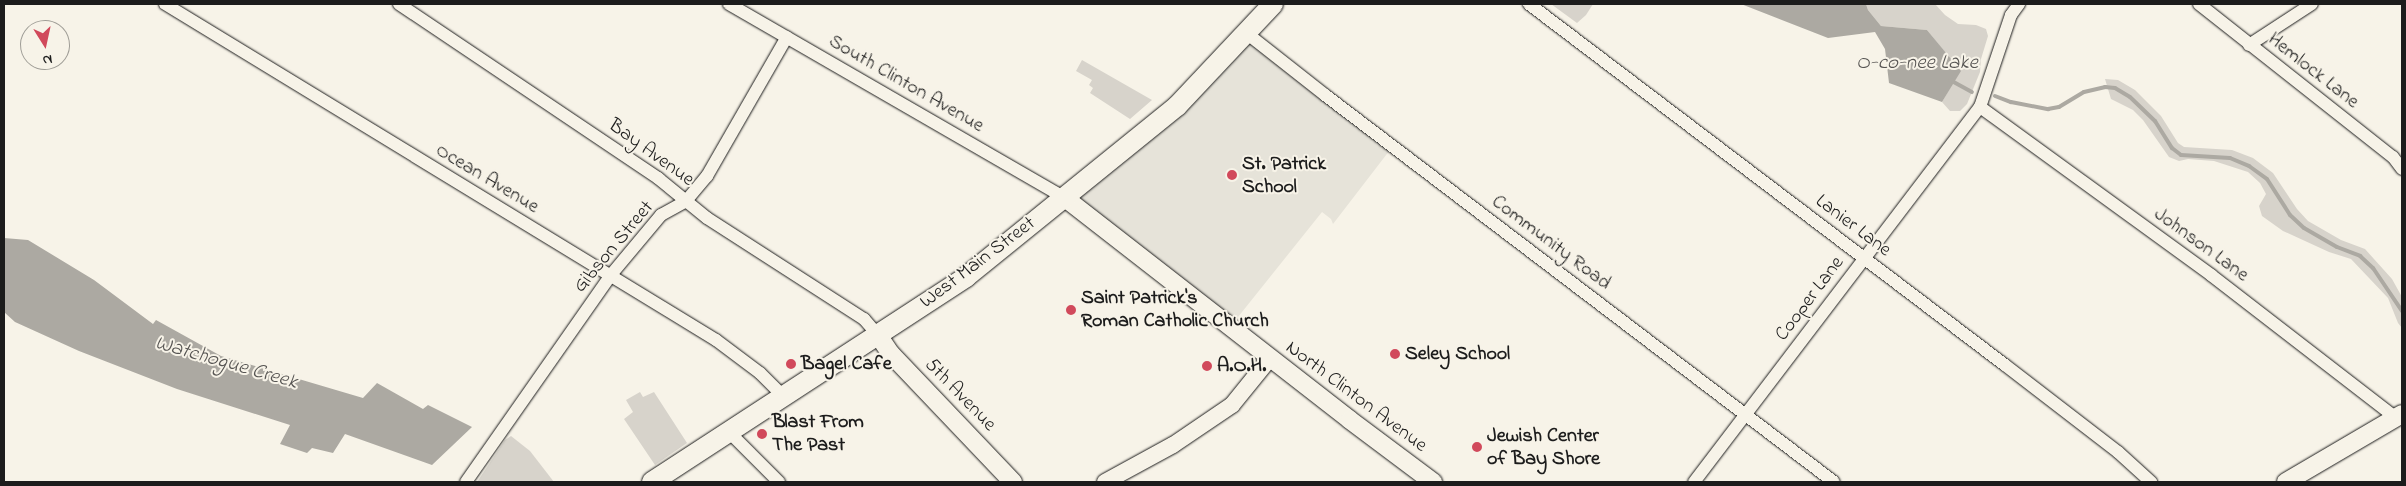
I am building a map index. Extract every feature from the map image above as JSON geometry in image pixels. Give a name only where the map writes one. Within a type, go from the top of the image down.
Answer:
[{"type":"main road","name":"West Main Street","points":[[652,482],[966,277],[1177,106],[1272,4]]},
{"type":"main road","name":"North Clinton Avenue","points":[[1065,198],[1433,482]]},
{"type":"main road","name":"5th Avenue","points":[[878,335],[891,354],[1013,482]]},
{"type":"main road","points":[[2286,482],[2399,416]]},
{"type":"street","name":"Ocean Avenue","points":[[165,4],[716,340],[760,373],[783,396]]},
{"type":"street","name":"Bay Avenue","points":[[399,4],[658,178],[707,218],[864,320],[878,335]]},
{"type":"street","name":"South Clinton Avenue","points":[[729,4],[1065,198]]},
{"type":"street","name":"Lanier Lane","points":[[1529,4],[2110,446],[2151,482]]},
{"type":"street","name":"Cooper Lane","points":[[1694,482],[1980,108],[2011,15],[2019,4]]},
{"type":"street","name":"Hemlock Lane","points":[[2199,4],[2393,157],[2402,169]]},
{"type":"street","points":[[2249,45],[2312,4]]},
{"type":"street","name":"Community Road","points":[[1245,32],[1325,96],[1834,482]]},
{"type":"street","name":"Gibson Street","points":[[466,482],[610,276],[661,215],[686,201],[707,176],[787,37]]},
{"type":"street","name":"Johnson Lane","points":[[1980,108],[2211,275],[2399,416]]},
{"type":"street","points":[[1105,482],[1173,445],[1232,405],[1270,358]]},
{"type":"street","points":[[729,432],[779,482]]},
{"type":"shaded area","points":[[1551,4],[1593,4],[1586,15],[1577,23]]},
{"type":"shaded area","points":[[1866,4],[1935,4],[1945,15],[1958,24],[1976,25],[1986,29],[1988,36],[1981,59],[1980,72],[1967,104],[1960,111],[1950,111],[1942,102],[1960,71],[1927,30],[1881,26],[1868,10]]},
{"type":"shaded area","name":"St. Patrick School","points":[[1245,32],[1393,146],[1333,224],[1331,219],[1322,212],[1230,327],[1065,198]]},
{"type":"shaded area","points":[[1082,60],[1152,100],[1130,119],[1090,93],[1093,88],[1089,85],[1092,80],[1076,71]]},
{"type":"shaded area","points":[[2105,79],[2118,80],[2135,90],[2161,116],[2178,143],[2184,147],[2232,150],[2253,158],[2273,173],[2297,209],[2308,221],[2341,240],[2365,249],[2392,279],[2402,297],[2402,328],[2398,323],[2388,298],[2351,259],[2329,252],[2283,231],[2262,216],[2259,206],[2266,194],[2260,183],[2248,172],[2214,161],[2188,159],[2179,161],[2169,157],[2143,120],[2133,110],[2111,99]]},
{"type":"shaded area","points":[[640,392],[643,397],[654,392],[687,443],[655,465],[624,419],[633,412],[626,400]]},
{"type":"shaded area","points":[[511,436],[530,451],[554,482],[477,482],[505,440]]},
{"type":"water","name":"O-co-nee Lake","points":[[1741,4],[1866,4],[1868,10],[1881,26],[1927,30],[1961,71],[1942,102],[1889,83],[1885,49],[1875,32],[1828,38]]},
{"type":"water","name":"Watchogue Creek","points":[[4,238],[28,240],[94,280],[153,324],[156,320],[221,356],[363,398],[377,383],[423,409],[428,405],[472,427],[432,465],[345,434],[333,453],[312,448],[307,453],[280,444],[290,425],[177,389],[79,351],[15,322],[4,312]]},
{"type":"waterway","points":[[1950,80],[1972,92]]},
{"type":"waterway","points":[[1995,96],[2011,102],[2048,109],[2059,107],[2084,92],[2105,87],[2115,88],[2130,97],[2155,121],[2172,148],[2181,155],[2230,158],[2249,166],[2267,179],[2290,215],[2304,228],[2337,247],[2360,256],[2373,268],[2402,311]]},
{"type":"place","name":"St. Patrick School","points":[[1232,175]]},
{"type":"place","name":"Saint Patrick's Roman Catholic Church","points":[[1071,310]]},
{"type":"place","name":"Seley School","points":[[1395,354]]},
{"type":"place","name":"Bagel Cafe","points":[[791,364]]},
{"type":"place","name":"A.O.H.","points":[[1207,366]]},
{"type":"place","name":"Blast From The Past","points":[[762,434]]},
{"type":"place","name":"Jewish Center of Bay Shore","points":[[1477,447]]}]
